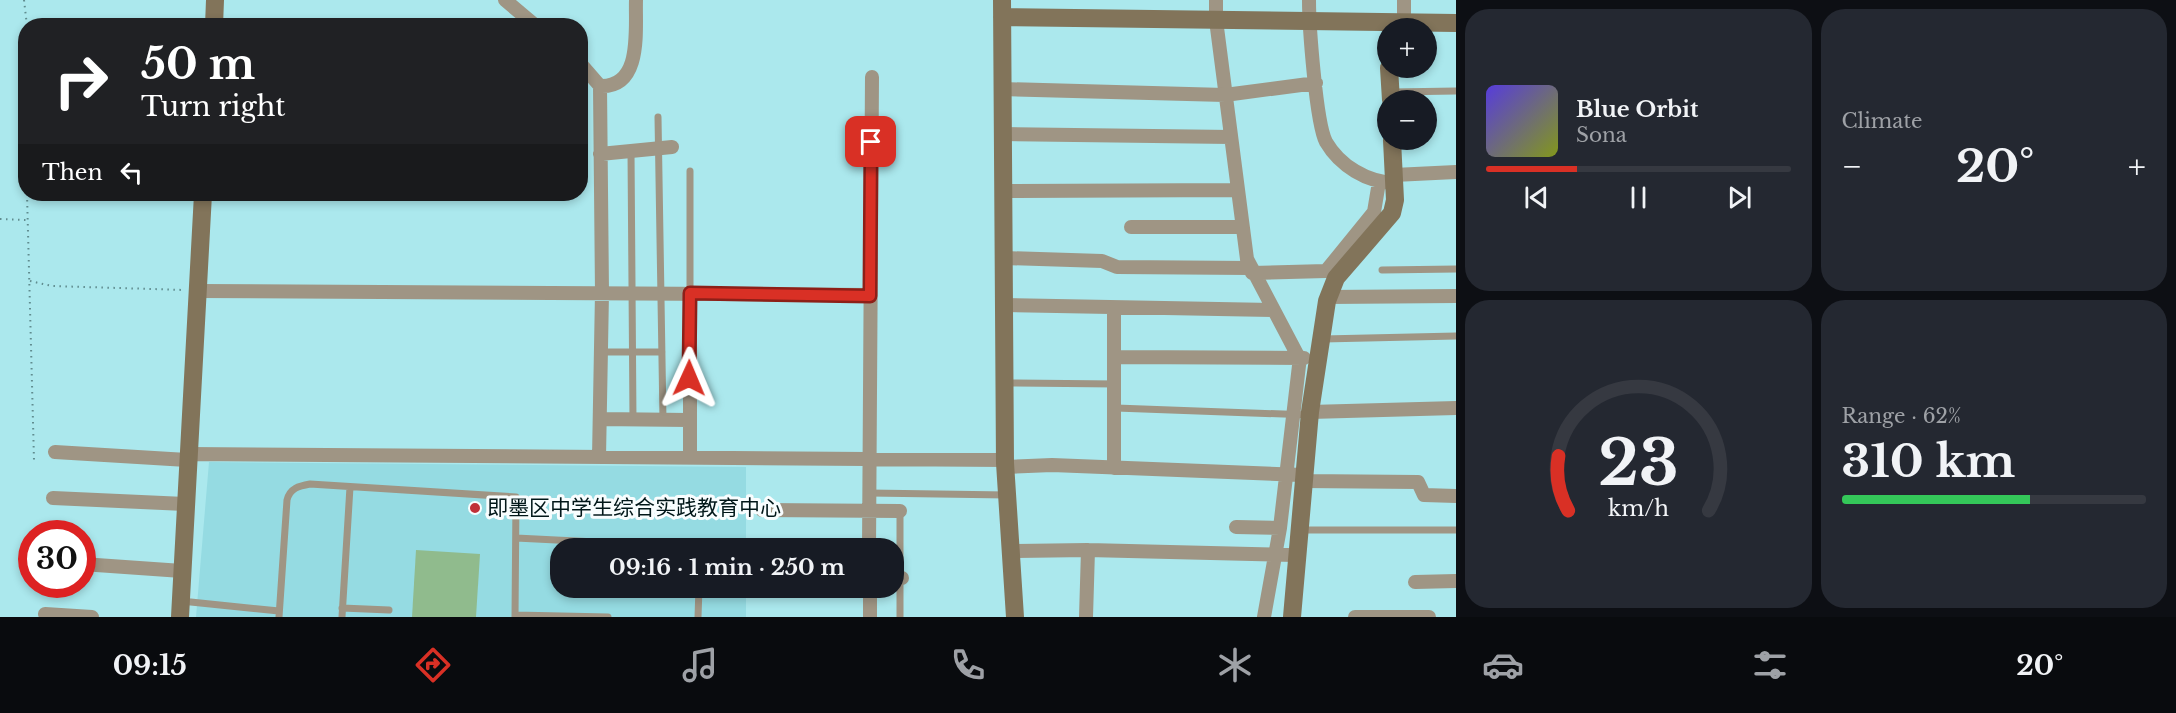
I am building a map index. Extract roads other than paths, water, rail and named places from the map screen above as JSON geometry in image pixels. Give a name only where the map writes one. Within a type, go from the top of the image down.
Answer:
[{"type":"street","points":[[214,18],[215,0]]},
{"type":"street","points":[[505,0],[526,18]]},
{"type":"street","points":[[600,86],[616,84],[631,69],[635,46],[636,0]]},
{"type":"street","points":[[1216,0],[1216,20],[1225,95],[1251,271],[1272,310],[1306,358]]},
{"type":"street","points":[[1309,0],[1309,22],[1325,141],[1347,166],[1389,180],[1456,172]]},
{"type":"street","points":[[1396,18],[1404,0]]},
{"type":"street","points":[[1015,617],[1005,464],[1002,9],[1216,20],[1377,24]]},
{"type":"street","points":[[1437,24],[1456,23]]},
{"type":"street","points":[[588,72],[600,86],[602,293],[599,457]]},
{"type":"street","points":[[869,538],[872,77]]},
{"type":"street","points":[[1002,89],[1225,95],[1316,83]]},
{"type":"street","points":[[1003,134],[1231,137]]},
{"type":"street","points":[[600,154],[665,148]]},
{"type":"street","points":[[1264,617],[1285,554],[1303,415],[1306,358],[1320,339],[1328,297],[1336,278],[1392,213],[1389,180],[1391,150]]},
{"type":"street","points":[[1004,258],[1102,261],[1117,267],[1326,271],[1374,212],[1389,180]]},
{"type":"street","points":[[1003,191],[1238,189]]},
{"type":"street","points":[[181,609],[203,201]]},
{"type":"street","points":[[1131,227],[1243,227]]},
{"type":"street","points":[[198,291],[870,296]]},
{"type":"street","points":[[690,293],[688,420],[690,457]]},
{"type":"street","points":[[1328,297],[1456,296]]},
{"type":"street","points":[[1004,305],[1114,309],[1272,310]]},
{"type":"street","points":[[1114,309],[1116,384],[1114,468]]},
{"type":"street","points":[[1115,357],[1306,358]]},
{"type":"street","points":[[1303,415],[1456,408]]},
{"type":"street","points":[[600,419],[688,420]]},
{"type":"street","points":[[55,452],[188,457],[869,459],[1052,465],[1418,483],[1424,495],[1456,496]]},
{"type":"street","points":[[53,498],[185,504]]},
{"type":"street","points":[[762,510],[900,511]]},
{"type":"street","points":[[1236,527],[1289,529]]},
{"type":"street","points":[[1011,551],[1088,549],[1285,554]]},
{"type":"street","points":[[1086,617],[1088,549]]},
{"type":"street","points":[[1285,554],[1292,617]]},
{"type":"street","points":[[96,565],[183,571]]},
{"type":"street","points":[[1416,582],[1456,581]]},
{"type":"street","points":[[870,598],[870,617]]},
{"type":"street","points":[[45,614],[92,617]]},
{"type":"street","points":[[1355,617],[1429,617]]},
{"type":"lane","points":[[1437,93],[1456,91]]},
{"type":"lane","points":[[658,117],[665,148],[661,293],[663,421]]},
{"type":"lane","points":[[631,151],[633,420]]},
{"type":"lane","points":[[690,171],[690,293]]},
{"type":"lane","points":[[1382,270],[1456,269]]},
{"type":"lane","points":[[1320,339],[1456,336]]},
{"type":"lane","points":[[601,352],[662,352]]},
{"type":"lane","points":[[1005,383],[1116,384]]},
{"type":"lane","points":[[1116,408],[1303,415]]},
{"type":"lane","points":[[181,609],[279,614],[289,493],[297,487],[310,484],[516,497],[515,616],[608,617]]},
{"type":"lane","points":[[342,617],[350,487]]},
{"type":"lane","points":[[869,493],[1007,495]]},
{"type":"lane","points":[[899,538],[900,511]]},
{"type":"lane","points":[[1289,529],[1456,530]]},
{"type":"lane","points":[[516,538],[550,540]]},
{"type":"lane","points":[[698,617],[699,598]]},
{"type":"lane","points":[[899,598],[900,617]]},
{"type":"lane","points":[[342,608],[389,610]]},
{"type":"place","name":"即墨区中学生综合实践教育中心","points":[[475,508]]}]
